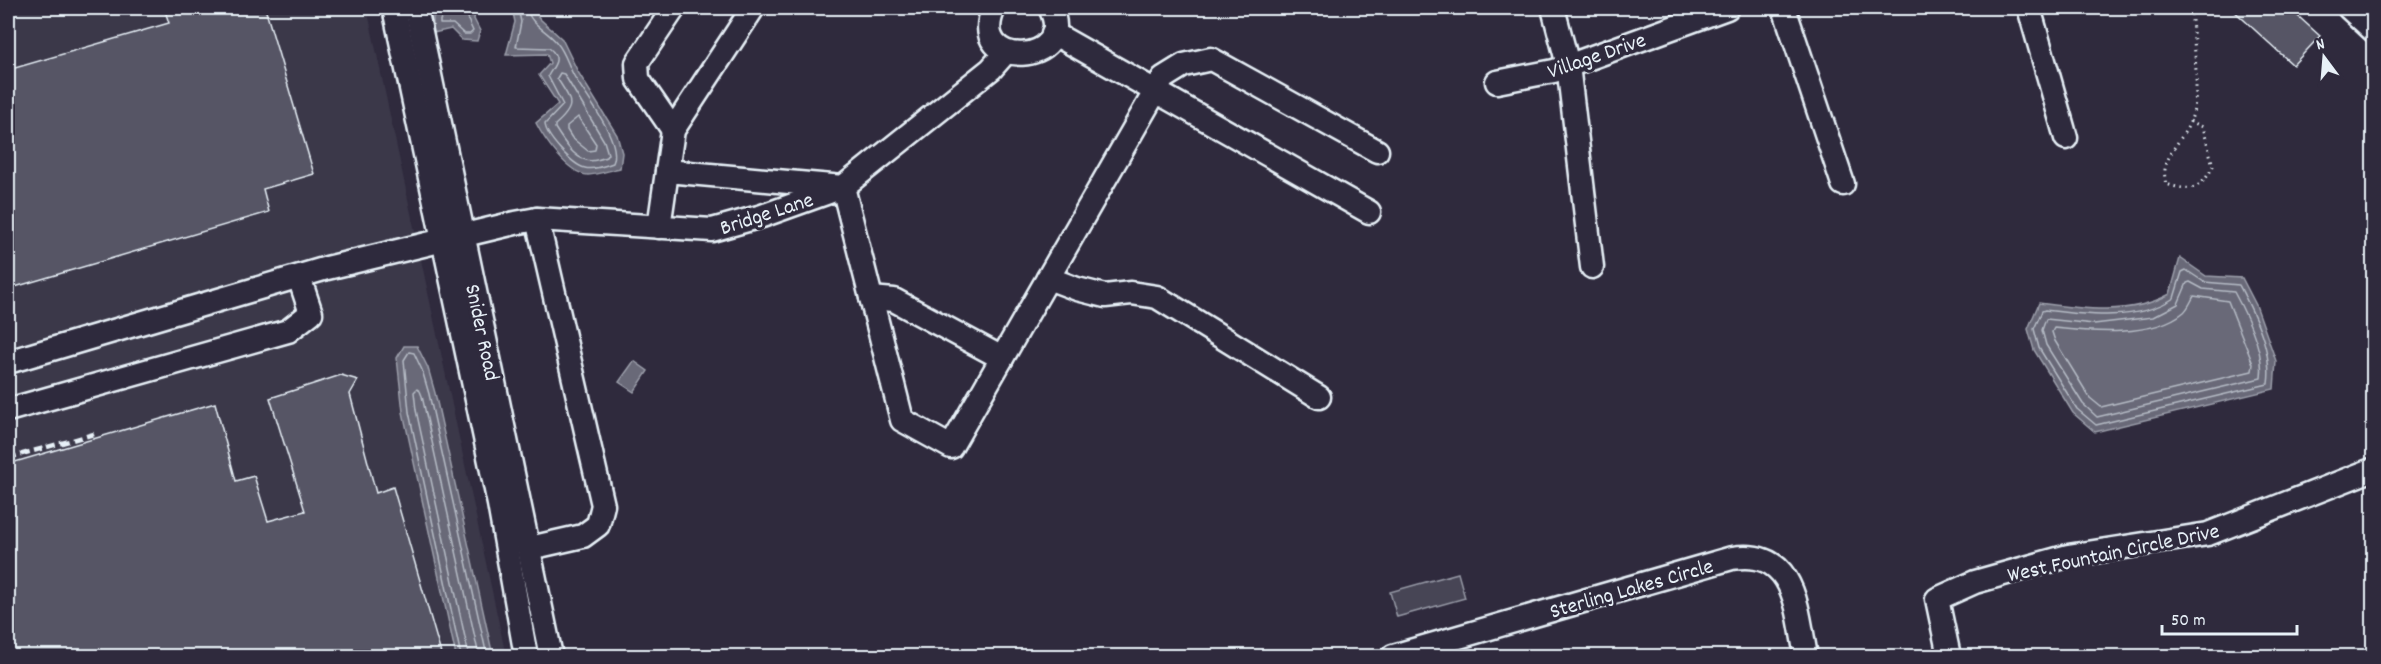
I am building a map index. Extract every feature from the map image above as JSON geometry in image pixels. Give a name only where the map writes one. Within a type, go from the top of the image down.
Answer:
[{"type":"street","name":"Snider Road","points":[[394,8],[530,548],[551,657]]},
{"type":"street","name":"Snider Road","points":[[416,8],[526,657]]},
{"type":"street","points":[[673,130],[638,79],[637,63],[674,8]]},
{"type":"street","points":[[659,227],[673,130],[753,8]]},
{"type":"street","points":[[994,8],[990,18],[990,29],[998,45],[1006,52],[1017,55],[1035,53],[1048,42],[1053,33],[1054,22],[1050,8]]},
{"type":"street","points":[[1553,8],[1568,65],[1592,267]]},
{"type":"street","name":"Village Drive","points":[[1497,82],[1554,71],[1727,8]]},
{"type":"street","points":[[1784,8],[1843,184]]},
{"type":"street","points":[[2029,8],[2066,138]]},
{"type":"street","points":[[2349,8],[2373,31]]},
{"type":"street","points":[[1053,33],[1369,212]]},
{"type":"street","name":"Bridge Lane","points":[[8,362],[299,277],[453,237],[537,219],[712,230],[762,216],[843,187],[991,69],[1006,52]]},
{"type":"street","points":[[667,171],[843,187],[902,420],[951,447],[1163,78],[1184,65],[1211,59],[1377,151]]},
{"type":"street","points":[[530,548],[583,536],[598,525],[603,506],[537,219]]},
{"type":"street","points":[[8,410],[288,331],[311,313],[299,277]]},
{"type":"street","points":[[1048,278],[1105,296],[1131,293],[1157,297],[1318,397]]},
{"type":"street","points":[[872,298],[894,300],[1002,358]]},
{"type":"street","name":"West Fountain Circle Drive","points":[[1949,657],[1937,599],[1975,582],[2068,556],[2208,534],[2373,470]]},
{"type":"street","name":"Sterling Lakes Circle","points":[[1397,656],[1456,648],[1732,558],[1746,556],[1759,557],[1772,562],[1788,582],[1797,608],[1806,657]]},
{"type":"path","points":[[2190,121],[2203,127],[2213,166],[2206,181],[2194,187],[2179,188],[2166,184],[2163,173],[2167,160],[2190,121],[2196,86],[2191,8]]},
{"type":"shaded area","points":[[8,8],[367,8],[506,656],[8,656]]},
{"type":"shaded area","points":[[1458,573],[1465,598],[1397,617],[1390,592]]},
{"type":"water","points":[[444,8],[476,8],[474,19],[480,31],[477,41],[462,40],[451,29],[433,33],[433,17]]},
{"type":"water","points":[[512,8],[532,8],[540,19],[562,39],[578,72],[617,135],[622,153],[620,168],[592,175],[580,173],[558,155],[545,138],[536,123],[558,104],[539,75],[550,63],[547,54],[506,55],[515,22]]},
{"type":"water","points":[[2180,258],[2206,276],[2242,278],[2256,305],[2276,361],[2274,389],[2095,432],[2073,413],[2034,350],[2028,329],[2039,303],[2106,309],[2139,306],[2155,301],[2170,294]]},
{"type":"water","points":[[404,346],[417,346],[428,368],[493,656],[456,656],[403,412],[397,358]]},
{"type":"water","points":[[634,361],[648,371],[634,392],[619,382]]},
{"type":"building","points":[[164,8],[265,8],[314,174],[263,189],[269,212],[8,289],[8,70],[169,23]]},
{"type":"building","points":[[2231,8],[2289,8],[2320,36],[2293,65]]},
{"type":"building","points":[[341,375],[358,380],[350,394],[376,493],[393,487],[442,657],[8,657],[8,464],[215,403],[236,481],[254,476],[268,521],[305,511],[270,398]]},
{"type":"railway","points":[[8,458],[94,434]]}]
